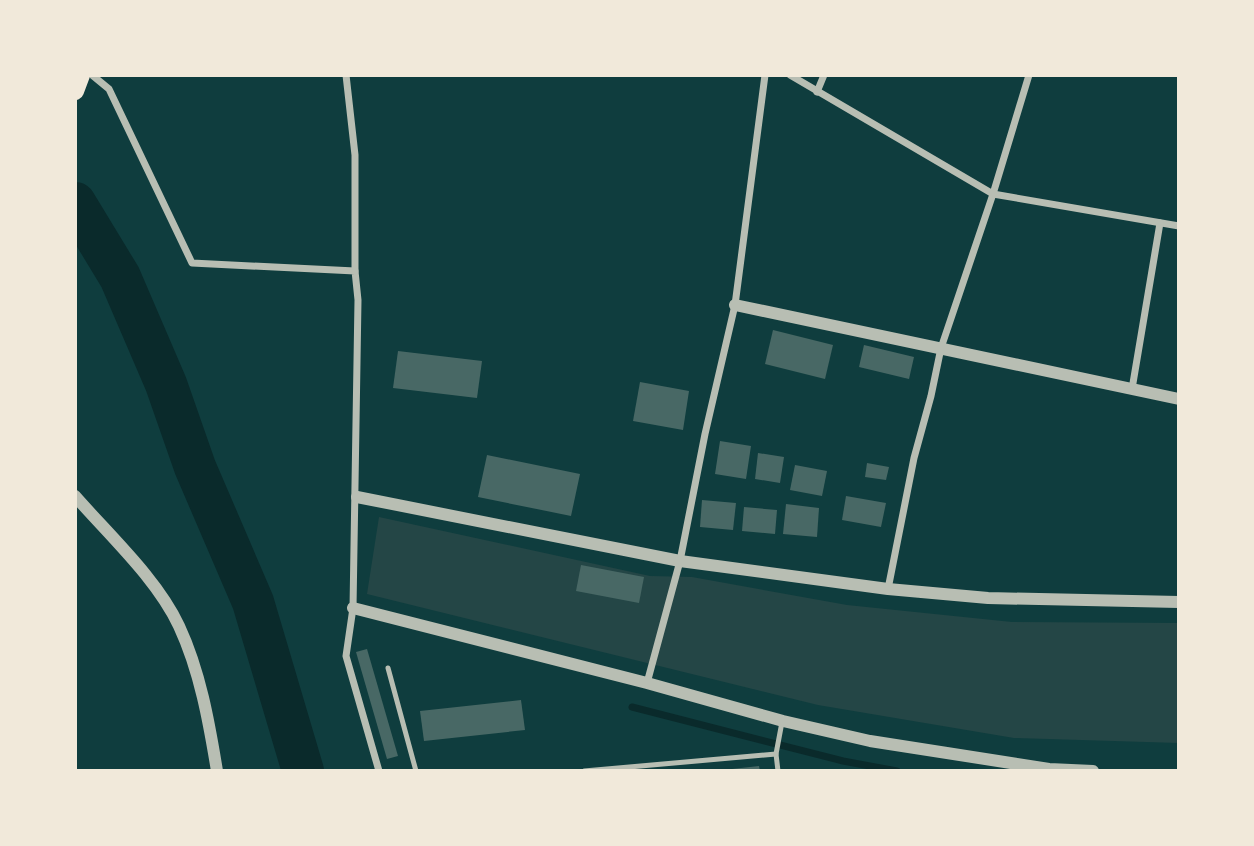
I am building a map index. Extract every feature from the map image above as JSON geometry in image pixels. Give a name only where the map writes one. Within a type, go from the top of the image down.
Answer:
[{"type":"main road","points":[[75,91],[81,75]]},
{"type":"street","points":[[92,75],[109,89],[192,263],[355,271]]},
{"type":"street","points":[[346,75],[355,155],[355,271],[358,300],[357,497],[353,608],[346,656],[379,771]]},
{"type":"street","points":[[647,683],[680,561],[705,434],[735,305],[765,75]]},
{"type":"street","points":[[790,75],[993,194],[1179,226]]},
{"type":"street","points":[[817,92],[824,75]]},
{"type":"street","points":[[888,589],[914,458],[941,348],[993,194],[1029,75]]},
{"type":"street","points":[[1132,389],[1160,223]]},
{"type":"street","points":[[735,305],[1179,399]]},
{"type":"street","points":[[75,496],[155,588],[178,624],[195,665],[217,771]]},
{"type":"street","points":[[357,497],[680,561],[888,589],[988,598],[1179,602]]},
{"type":"street","points":[[353,608],[647,683],[781,727],[1049,769],[1093,771]]},
{"type":"lane","points":[[388,668],[416,771]]},
{"type":"lane","points":[[778,771],[776,753],[781,727]]},
{"type":"lane","points":[[584,771],[776,753]]},
{"type":"shaded area","points":[[379,517],[650,576],[692,577],[847,605],[1012,622],[1179,623],[1179,743],[1014,738],[818,705],[367,594]]},
{"type":"building","points":[[773,330],[833,345],[825,379],[765,364]]},
{"type":"building","points":[[864,345],[914,357],[909,379],[859,367]]},
{"type":"building","points":[[398,351],[482,361],[477,398],[393,388]]},
{"type":"building","points":[[640,382],[689,391],[683,430],[633,421]]},
{"type":"building","points":[[720,441],[751,446],[746,479],[715,474]]},
{"type":"building","points":[[758,453],[784,457],[780,483],[755,479]]},
{"type":"building","points":[[487,455],[580,474],[571,516],[478,497]]},
{"type":"building","points":[[867,463],[889,467],[886,480],[865,477]]},
{"type":"building","points":[[795,465],[827,471],[822,496],[790,490]]},
{"type":"building","points":[[846,496],[886,503],[881,527],[842,520]]},
{"type":"building","points":[[702,500],[736,503],[733,530],[700,527]]},
{"type":"building","points":[[786,504],[819,508],[817,537],[783,534]]},
{"type":"building","points":[[744,507],[777,510],[775,534],[742,531]]},
{"type":"building","points":[[581,565],[644,577],[639,603],[576,591]]},
{"type":"building","points":[[367,649],[398,756],[387,759],[356,652]]},
{"type":"building","points":[[521,700],[525,730],[424,741],[420,711]]},
{"type":"building","points":[[759,766],[760,771],[732,771],[732,769]]},
{"type":"waterway","points":[[75,203],[120,277],[166,384],[195,467],[253,602],[303,771]]},
{"type":"waterway","points":[[632,707],[843,761],[897,771]]}]
